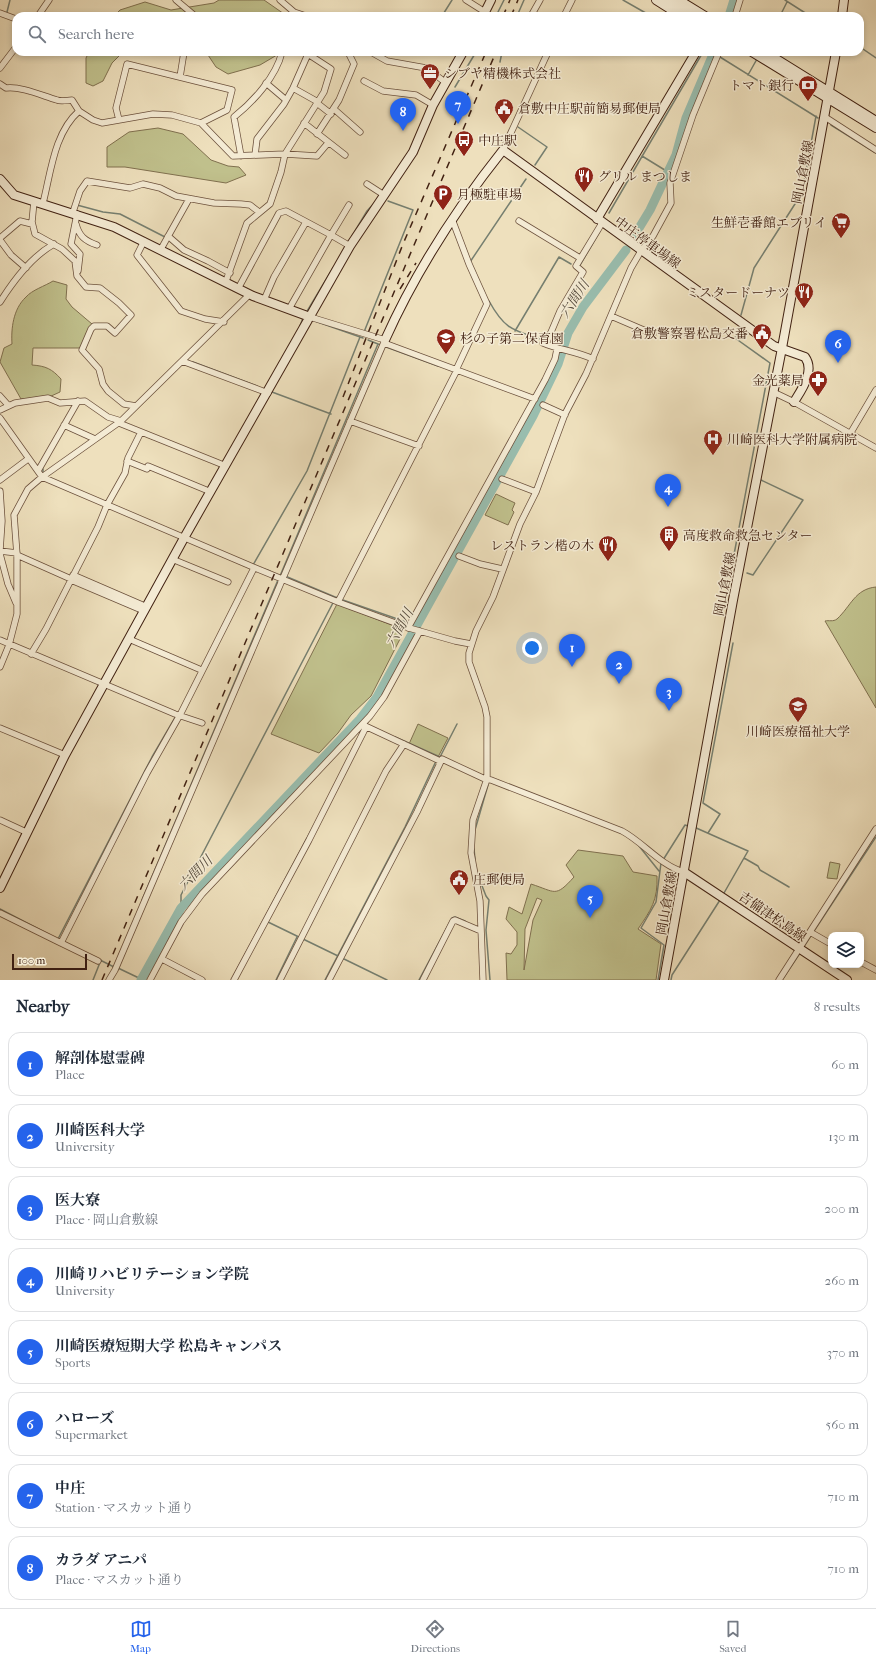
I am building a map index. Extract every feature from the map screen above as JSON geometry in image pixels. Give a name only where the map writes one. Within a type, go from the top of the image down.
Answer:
[{"type":"street","points":[[41,12],[49,0]]},
{"type":"street","points":[[176,0],[183,2],[192,12]]},
{"type":"street","points":[[280,0],[294,12]]},
{"type":"street","points":[[466,0],[481,12]]},
{"type":"street","points":[[485,12],[491,0]]},
{"type":"street","points":[[533,12],[540,0]]},
{"type":"street","points":[[566,12],[572,0]]},
{"type":"street","points":[[656,0],[675,12]]},
{"type":"street","points":[[668,0],[686,12]]},
{"type":"street","points":[[679,0],[688,3],[700,12]]},
{"type":"street","points":[[736,12],[740,0]]},
{"type":"street","points":[[842,12],[844,0]]},
{"type":"street","points":[[0,13],[12,18]]},
{"type":"street","points":[[0,68],[12,52]]},
{"type":"street","points":[[180,77],[183,56]]},
{"type":"street","points":[[241,156],[234,118],[266,83],[280,56]]},
{"type":"street","points":[[256,155],[257,139],[286,100],[307,56]]},
{"type":"street","points":[[228,277],[248,223],[270,204],[281,172],[285,154],[324,92],[331,69],[311,56]]},
{"type":"street","points":[[317,134],[333,111],[354,64],[350,56]]},
{"type":"street","points":[[378,56],[387,61],[426,68],[445,82]]},
{"type":"street","points":[[0,888],[24,831],[63,755],[102,684],[129,639],[144,608],[209,491],[267,392],[348,245],[413,152],[433,104],[461,56]]},
{"type":"street","points":[[109,980],[117,968],[281,577],[408,291],[452,218],[503,150],[546,56]]},
{"type":"street","points":[[592,359],[577,352],[558,349],[545,343],[560,311],[582,272],[576,266],[599,221],[694,56]]},
{"type":"street","points":[[483,980],[480,901],[471,852],[471,829],[475,812],[487,779],[487,717],[485,707],[469,662],[471,644],[493,597],[502,569],[520,524],[536,492],[565,415],[592,359],[631,268],[640,251],[653,236],[671,203],[670,183],[693,115],[718,56]]},
{"type":"street","points":[[761,56],[876,121]]},
{"type":"street","name":"岡山倉敷線","points":[[664,980],[733,600],[782,348],[835,56]]},
{"type":"street","points":[[119,120],[116,108],[127,64],[232,90],[227,110],[201,123]]},
{"type":"street","points":[[364,81],[384,91],[416,95],[433,104]]},
{"type":"street","points":[[266,83],[286,100]]},
{"type":"street","points":[[0,84],[6,88],[13,87],[37,95],[44,94],[58,101],[72,100],[79,111],[93,120],[102,123],[153,114],[172,115],[201,123],[233,156],[285,154],[317,156],[328,143]]},
{"type":"street","points":[[293,88],[333,111],[360,132]]},
{"type":"street","points":[[828,95],[876,128]]},
{"type":"street","points":[[79,111],[73,117],[58,143],[32,224],[35,234],[54,244],[75,261],[77,276],[86,287],[100,288],[131,315],[115,333],[107,326],[94,326],[91,329],[82,350],[99,369],[103,384],[108,391],[124,404],[136,406]]},
{"type":"street","points":[[825,117],[876,150]]},
{"type":"street","points":[[304,123],[345,155]]},
{"type":"street","name":"中庄停車場線","points":[[503,150],[640,251],[774,346],[805,357],[808,362],[806,381],[794,402]]},
{"type":"street","points":[[0,179],[14,195],[39,202],[75,216],[114,227],[161,249],[228,277]]},
{"type":"street","points":[[77,276],[80,254],[71,244],[80,191],[87,181],[130,188],[142,184],[160,188],[176,196],[189,199],[214,203],[250,205],[260,212]]},
{"type":"street","points":[[366,184],[384,195]]},
{"type":"street","points":[[161,249],[189,199]]},
{"type":"street","points":[[289,309],[330,235],[349,205]]},
{"type":"street","points":[[239,287],[279,213],[286,211],[348,245]]},
{"type":"street","points":[[75,216],[80,235],[88,242],[97,244]]},
{"type":"street","points":[[337,600],[456,371],[487,304],[469,264],[452,218]]},
{"type":"street","points":[[26,268],[11,255],[0,239],[20,221],[32,224]]},
{"type":"street","points":[[519,221],[580,258]]},
{"type":"street","points":[[264,300],[274,277],[306,222]]},
{"type":"street","points":[[167,238],[184,250],[208,261],[249,297],[264,300],[307,317],[364,333],[384,344],[534,401]]},
{"type":"street","points":[[144,241],[137,255],[182,311],[206,319],[224,322]]},
{"type":"street","points":[[0,302],[12,282],[40,253],[54,244]]},
{"type":"street","points":[[0,667],[14,630],[17,607],[17,554],[14,515],[28,489],[42,477],[120,422],[249,297]]},
{"type":"street","points":[[611,316],[653,334]]},
{"type":"street","points":[[410,626],[534,401],[555,359],[558,349]]},
{"type":"street","points":[[182,362],[267,392]]},
{"type":"street","points":[[850,434],[876,390]]},
{"type":"street","points":[[773,392],[794,402],[876,448]]},
{"type":"street","points":[[0,396],[8,405]]},
{"type":"street","points":[[0,410],[8,405],[48,398],[60,403],[85,401],[108,417],[141,432],[224,465]]},
{"type":"street","points":[[38,471],[78,401]]},
{"type":"street","points":[[543,405],[565,415]]},
{"type":"street","points":[[0,418],[42,477],[252,567],[410,626],[419,631],[471,644]]},
{"type":"street","points":[[350,421],[417,446]]},
{"type":"street","points":[[64,425],[95,440]]},
{"type":"street","points":[[31,654],[72,578],[125,473],[127,461],[141,432]]},
{"type":"street","points":[[0,476],[28,458]]},
{"type":"street","points":[[0,480],[28,458]]},
{"type":"street","points":[[127,461],[147,469],[148,466],[209,491]]},
{"type":"street","points":[[502,479],[536,492]]},
{"type":"street","points":[[0,491],[2,521],[0,550],[17,554],[144,608]]},
{"type":"street","points":[[0,554],[2,573],[17,607]]},
{"type":"street","points":[[460,556],[480,564],[502,569]]},
{"type":"street","points":[[172,559],[228,582]]},
{"type":"street","points":[[62,941],[252,567]]},
{"type":"street","points":[[234,980],[266,921],[365,725],[384,697],[419,631]]},
{"type":"street","points":[[129,639],[199,669]]},
{"type":"street","points":[[0,640],[102,684],[178,715],[202,723]]},
{"type":"street","points":[[365,725],[438,760],[442,759],[487,779],[622,831],[635,838],[663,860],[684,872]]},
{"type":"street","points":[[150,980],[180,922],[202,894],[365,725]]},
{"type":"street","points":[[0,728],[63,755]]},
{"type":"street","points":[[280,980],[386,771],[404,744]]},
{"type":"street","points":[[329,980],[417,812],[438,760]]},
{"type":"street","points":[[0,820],[24,831]]},
{"type":"street","points":[[780,980],[802,950],[876,829]]},
{"type":"street","name":"吉備津松島線","points":[[684,872],[847,980]]},
{"type":"street","points":[[0,913],[62,941],[98,961]]},
{"type":"street","points":[[423,980],[453,921],[455,920],[480,930]]},
{"type":"street","points":[[812,933],[828,942]]},
{"type":"street","points":[[162,959],[202,980]]},
{"type":"street","points":[[864,964],[876,970]]},
{"type":"green space","points":[[219,0],[264,0],[281,12],[118,12],[145,2],[171,10],[214,3]]},
{"type":"green space","points":[[87,56],[119,56],[112,63],[103,81],[93,86],[86,83]]},
{"type":"green space","points":[[209,56],[275,56],[260,65],[228,74],[216,67]]},
{"type":"green space","points":[[158,128],[183,134],[211,160],[228,166],[239,167],[246,175],[226,183],[125,167],[107,167],[107,147],[129,132]]},
{"type":"green space","points":[[53,281],[67,285],[66,299],[72,307],[92,324],[81,348],[33,348],[32,365],[41,366],[52,370],[61,379],[60,392],[49,397],[21,399],[0,362],[4,348],[12,344],[14,319],[18,307],[32,292]]},
{"type":"green space","points":[[496,494],[515,503],[512,510],[514,512],[508,525],[485,515]]},
{"type":"green space","points":[[876,587],[876,708],[825,621],[837,619],[858,595],[869,588]]},
{"type":"green space","points":[[337,604],[397,627],[400,639],[371,696],[351,715],[338,733],[319,753],[271,734]]},
{"type":"green space","points":[[418,724],[448,738],[438,757],[409,744]]},
{"type":"green space","points":[[578,850],[623,856],[633,872],[657,876],[656,892],[653,904],[638,929],[661,944],[656,980],[507,980],[506,953],[511,954],[517,945],[517,932],[506,919],[509,907],[522,914],[531,884],[551,891],[559,891],[574,877],[566,865]],"holes":[[[537,898],[542,900],[533,920],[524,970],[525,929]]]},
{"type":"green space","points":[[830,862],[840,864],[837,879],[827,878]]},
{"type":"waterway","points":[[7,12],[10,0]]},
{"type":"waterway","points":[[444,12],[452,0]]},
{"type":"waterway","points":[[498,12],[504,0]]},
{"type":"waterway","points":[[519,12],[524,0]]},
{"type":"waterway","points":[[623,0],[644,12]]},
{"type":"waterway","name":"六間川","points":[[730,12],[734,0]]},
{"type":"waterway","points":[[785,0],[804,12]]},
{"type":"waterway","points":[[782,12],[787,2]]},
{"type":"waterway","points":[[864,50],[876,58]]},
{"type":"waterway","points":[[455,87],[474,56]]},
{"type":"waterway","points":[[500,62],[501,56]]},
{"type":"waterway","points":[[609,213],[701,56]]},
{"type":"waterway","name":"六間川","points":[[633,238],[650,210],[676,155],[686,118],[712,56]]},
{"type":"waterway","points":[[720,57],[818,118]]},
{"type":"waterway","points":[[748,75],[757,59]]},
{"type":"waterway","points":[[741,315],[754,268],[802,193],[816,116]]},
{"type":"waterway","points":[[831,125],[876,153]]},
{"type":"waterway","points":[[518,127],[547,147],[535,165]]},
{"type":"waterway","points":[[642,156],[668,172]]},
{"type":"waterway","points":[[470,262],[526,179]]},
{"type":"waterway","points":[[352,236],[367,211],[377,200]]},
{"type":"waterway","points":[[364,332],[413,210],[388,201]]},
{"type":"waterway","points":[[77,205],[103,212],[120,214],[165,237]]},
{"type":"waterway","points":[[580,265],[600,231]]},
{"type":"waterway","name":"六間川","points":[[141,980],[181,908],[360,719],[377,697],[533,416],[558,364],[568,333],[583,307],[626,250]]},
{"type":"waterway","points":[[515,331],[559,257],[571,264]]},
{"type":"waterway","points":[[306,313],[333,268]]},
{"type":"waterway","points":[[489,301],[500,318],[511,328],[543,340]]},
{"type":"waterway","points":[[300,326],[303,318]]},
{"type":"waterway","points":[[312,320],[363,338]]},
{"type":"waterway","points":[[733,560],[770,363],[735,338],[738,329]]},
{"type":"waterway","points":[[253,565],[307,471],[360,337]]},
{"type":"waterway","points":[[280,576],[378,344],[368,340]]},
{"type":"waterway","points":[[378,344],[438,366]]},
{"type":"waterway","points":[[193,362],[257,386]]},
{"type":"waterway","points":[[272,392],[331,414]]},
{"type":"waterway","points":[[43,469],[43,474]]},
{"type":"waterway","points":[[747,573],[753,575],[803,500],[761,480]]},
{"type":"waterway","points":[[264,569],[270,571]]},
{"type":"waterway","points":[[285,576],[335,597]]},
{"type":"waterway","points":[[142,900],[278,580]]},
{"type":"waterway","points":[[181,908],[181,895],[336,597]]},
{"type":"waterway","points":[[340,599],[409,623]]},
{"type":"waterway","points":[[708,833],[720,814],[703,803],[733,643]]},
{"type":"waterway","points":[[58,939],[152,757],[176,716]]},
{"type":"waterway","points":[[395,737],[440,757],[457,724]]},
{"type":"waterway","points":[[325,980],[405,827],[438,757]]},
{"type":"waterway","points":[[475,830],[488,785]]},
{"type":"waterway","points":[[24,830],[31,815]]},
{"type":"waterway","points":[[234,975],[314,825]]},
{"type":"waterway","points":[[663,860],[685,825],[688,826]]},
{"type":"waterway","points":[[694,827],[748,851],[744,858],[758,866],[760,870],[789,887]]},
{"type":"waterway","points":[[814,931],[876,837]]},
{"type":"waterway","points":[[639,846],[659,871]]},
{"type":"waterway","points":[[474,849],[475,859]]},
{"type":"waterway","points":[[724,893],[744,858]]},
{"type":"waterway","points":[[658,980],[664,945],[641,928],[656,902],[661,863]]},
{"type":"waterway","points":[[477,873],[489,900],[486,930],[490,980]]},
{"type":"waterway","points":[[671,980],[672,975],[720,900]]},
{"type":"waterway","points":[[0,909],[50,935]]},
{"type":"waterway","points":[[419,980],[452,918],[455,917],[465,921]]},
{"type":"waterway","points":[[268,922],[338,956]]},
{"type":"waterway","points":[[803,948],[812,934]]},
{"type":"waterway","points":[[276,980],[297,937]]},
{"type":"waterway","points":[[782,980],[800,953]]},
{"type":"waterway","points":[[342,958],[387,980]]},
{"type":"waterway","points":[[100,960],[114,967]]},
{"type":"waterway","points":[[93,980],[101,960]]},
{"type":"waterway","points":[[118,968],[141,979]]},
{"type":"railway","points":[[505,12],[510,0]]},
{"type":"railway","points":[[513,12],[518,0]]},
{"type":"railway","points":[[343,397],[403,244],[484,56]]},
{"type":"railway","points":[[102,980],[494,56]]},
{"type":"railway","points":[[400,289],[416,263]]},
{"type":"place","name":"シブヤ精機株式会社","points":[[430,90]]},
{"type":"place","name":"トマト銀行","points":[[808,102]]},
{"type":"place","name":"中庄","points":[[458,124]]},
{"type":"place","name":"倉敷中庄駅前簡易郵便局","points":[[504,125]]},
{"type":"place","name":"カラダ アニパ","points":[[403,131]]},
{"type":"place","name":"中庄駅","points":[[464,157]]},
{"type":"place","name":"グリル まつしま","points":[[584,193]]},
{"type":"place","name":"月極駐車場","points":[[443,211]]},
{"type":"place","name":"生鮮壱番館エブリイ","points":[[841,239]]},
{"type":"place","name":"ミスタードーナツ","points":[[804,309]]},
{"type":"place","name":"倉敷警察署松島交番","points":[[762,350]]},
{"type":"place","name":"杉の子第二保育園","points":[[446,355]]},
{"type":"place","name":"ハローズ","points":[[838,363]]},
{"type":"place","name":"金光薬局","points":[[818,397]]},
{"type":"place","name":"川崎医科大学附属病院","points":[[713,456]]},
{"type":"place","name":"川崎リハビリテーション学院","points":[[668,507]]},
{"type":"place","name":"高度救命救急センター","points":[[669,552]]},
{"type":"place","name":"レストラン楷の木","points":[[608,562]]},
{"type":"place","name":"解剖体慰霊碑","points":[[572,667]]},
{"type":"place","name":"川崎医科大学","points":[[619,684]]},
{"type":"place","name":"医大寮","points":[[669,711]]},
{"type":"place","name":"川崎医療福祉大学","points":[[798,723]]},
{"type":"place","name":"庄郵便局","points":[[459,896]]},
{"type":"place","name":"川崎医療短期大学 松島キャンパス","points":[[590,918]]}]
